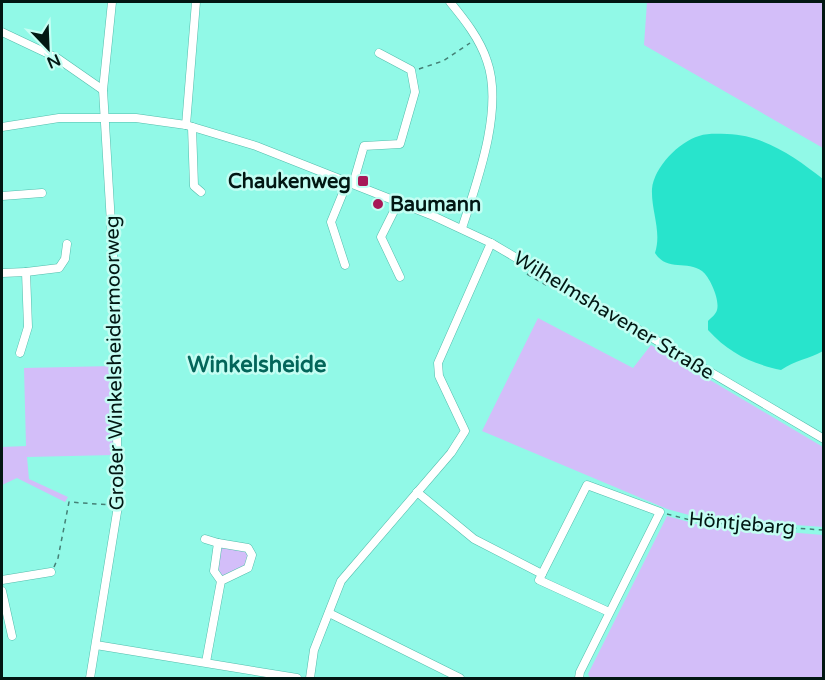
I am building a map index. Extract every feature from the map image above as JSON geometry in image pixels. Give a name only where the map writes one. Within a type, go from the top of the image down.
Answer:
[{"type":"street","name":"Großer Winkelsheidermoorweg","points":[[90,678],[118,506],[115,290],[103,90],[112,2]]},
{"type":"street","points":[[196,2],[189,126],[194,186],[201,192]]},
{"type":"street","points":[[450,2],[476,39],[487,60],[491,80],[490,128],[482,169],[462,228]]},
{"type":"street","points":[[2,32],[57,58],[103,90]]},
{"type":"street","points":[[345,265],[331,222],[350,183],[363,146],[400,144],[415,92],[411,70],[379,53]]},
{"type":"street","name":"Wilhelmshavener Straße","points":[[2,127],[59,118],[136,118],[189,126],[256,146],[462,228],[824,439]]},
{"type":"street","points":[[2,196],[42,193]]},
{"type":"street","points":[[398,203],[381,237],[400,277]]},
{"type":"street","points":[[310,678],[314,651],[341,581],[451,453],[465,431],[439,376],[438,363],[491,243]]},
{"type":"street","points":[[2,273],[59,268],[65,260],[67,244]]},
{"type":"street","points":[[20,353],[28,327],[26,272]]},
{"type":"street","name":"Höntjebarg","points":[[542,574],[587,484],[660,512],[609,612],[579,678]]},
{"type":"street","points":[[417,492],[474,539],[542,574],[539,580],[609,612]]},
{"type":"street","points":[[205,539],[248,548],[252,555],[248,568],[221,581]]},
{"type":"street","points":[[206,662],[221,581],[214,571],[218,543]]},
{"type":"street","points":[[2,580],[51,572]]},
{"type":"street","points":[[2,591],[12,636]]},
{"type":"street","points":[[329,613],[460,678]]},
{"type":"street","points":[[96,645],[297,678]]},
{"type":"path","points":[[411,70],[443,61],[476,39]]},
{"type":"path","points":[[526,273],[553,287]]},
{"type":"path","points":[[51,572],[58,558],[69,502],[118,506]]},
{"type":"path","name":"Höntjebarg","points":[[660,512],[698,522],[824,530]]},
{"type":"shaded area","points":[[647,2],[823,2],[823,148],[644,45]]},
{"type":"shaded area","points":[[706,134],[754,138],[766,143],[790,155],[823,179],[823,351],[781,370],[741,356],[716,338],[708,330],[708,321],[716,313],[718,306],[714,289],[708,278],[696,268],[665,262],[655,253],[657,229],[652,189],[657,172],[669,156],[691,139]]},
{"type":"shaded area","points":[[538,318],[633,368],[651,345],[823,447],[823,527],[700,518],[667,509],[482,431]]},
{"type":"shaded area","points":[[112,366],[114,455],[27,457],[29,479],[68,497],[65,502],[17,478],[2,485],[2,447],[26,446],[24,368]]},
{"type":"shaded area","points":[[667,516],[700,525],[823,535],[823,678],[590,678],[588,674]]},
{"type":"shaded area","points":[[223,547],[245,551],[249,558],[245,566],[222,577],[217,564],[220,550]]},
{"type":"place","name":"Chaukenweg","points":[[363,181]]},
{"type":"place","name":"Baumann","points":[[378,204]]},
{"type":"district","name":"Winkelsheide","points":[[257,364]]}]
